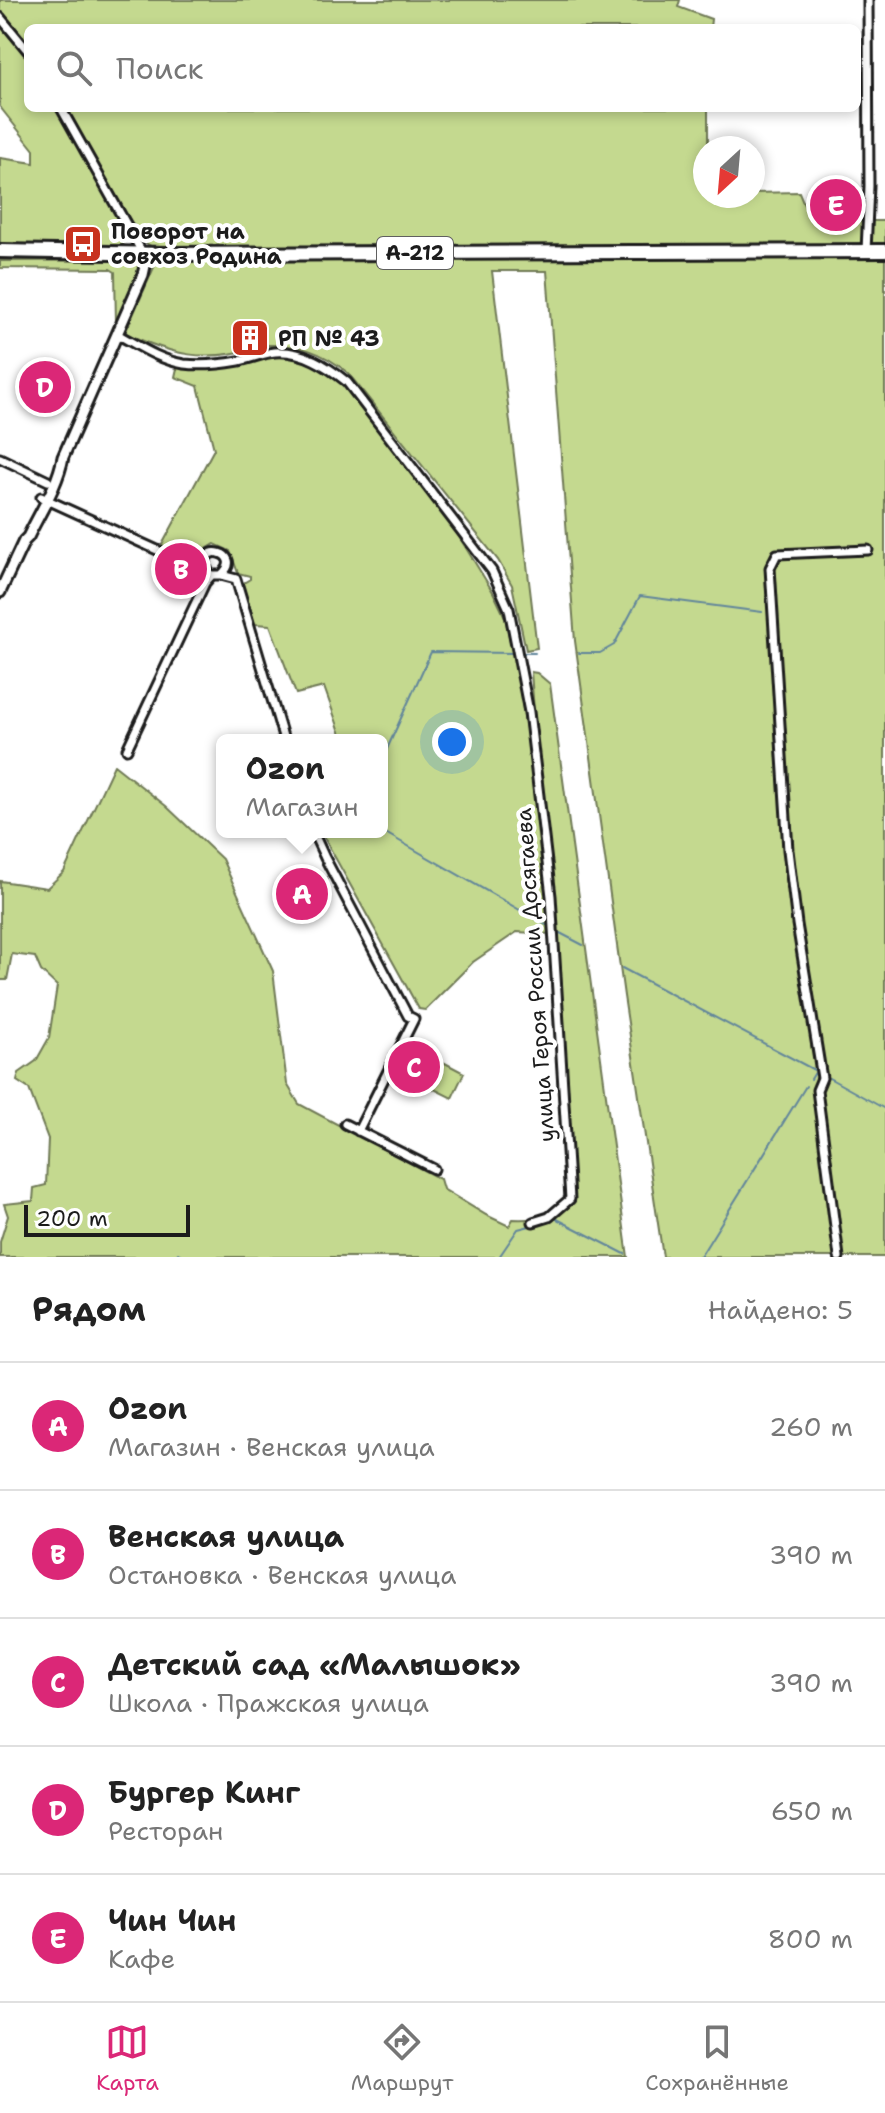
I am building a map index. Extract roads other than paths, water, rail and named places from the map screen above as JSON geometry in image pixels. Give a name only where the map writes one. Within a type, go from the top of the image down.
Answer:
[{"type":"highway","name":"А-212","points":[[0,251],[143,254],[885,251]]},
{"type":"street","points":[[866,251],[869,186],[868,0]]},
{"type":"street","points":[[0,17],[24,46]]},
{"type":"street","points":[[0,592],[62,465],[145,266],[143,254],[63,112]]},
{"type":"street","name":"улица Героя России Досягаева","points":[[117,334],[163,360],[184,364],[239,361],[274,352],[311,358],[328,366],[347,382],[492,571],[509,609],[529,712],[552,911],[570,1199],[549,1217],[533,1222]]},
{"type":"street","points":[[44,498],[48,481],[63,457]]},
{"type":"street","points":[[0,458],[48,481]]},
{"type":"street","points":[[44,498],[198,569],[236,579],[282,734]]},
{"type":"street","points":[[839,1257],[817,1090],[822,1078],[788,850],[770,568],[777,554],[868,550]]},
{"type":"street","points":[[127,749],[205,583],[214,573]]},
{"type":"street","points":[[316,838],[408,1016],[414,1019],[358,1131]]},
{"type":"street","points":[[345,1124],[434,1169]]},
{"type":"waterway","points":[[579,653],[600,653],[614,645],[640,596],[762,612]]},
{"type":"waterway","points":[[388,747],[431,652],[513,653]]},
{"type":"waterway","points":[[522,653],[535,653]]},
{"type":"waterway","points":[[388,834],[546,925]]},
{"type":"waterway","points":[[560,933],[583,945]]},
{"type":"waterway","points":[[622,968],[816,1071],[811,1079]]},
{"type":"waterway","points":[[829,1078],[885,1109]]},
{"type":"waterway","points":[[700,1257],[806,1086]]},
{"type":"waterway","points":[[552,1219],[625,1254]]},
{"type":"waterway","points":[[499,1257],[518,1229],[542,1223]]},
{"type":"waterway","points":[[176,1257],[178,1253],[185,1257]]},
{"type":"place","name":"Чин Чин","points":[[836,205]]},
{"type":"place","name":"Поворот на совхоз Родина","points":[[83,244]]},
{"type":"place","name":"РП № 43","points":[[250,338]]},
{"type":"place","name":"Бургер Кинг","points":[[45,387]]},
{"type":"place","name":"Венская улица","points":[[181,569]]},
{"type":"place","name":"Ozon","points":[[302,894]]},
{"type":"place","name":"Детский сад «Малышок»","points":[[414,1067]]}]
